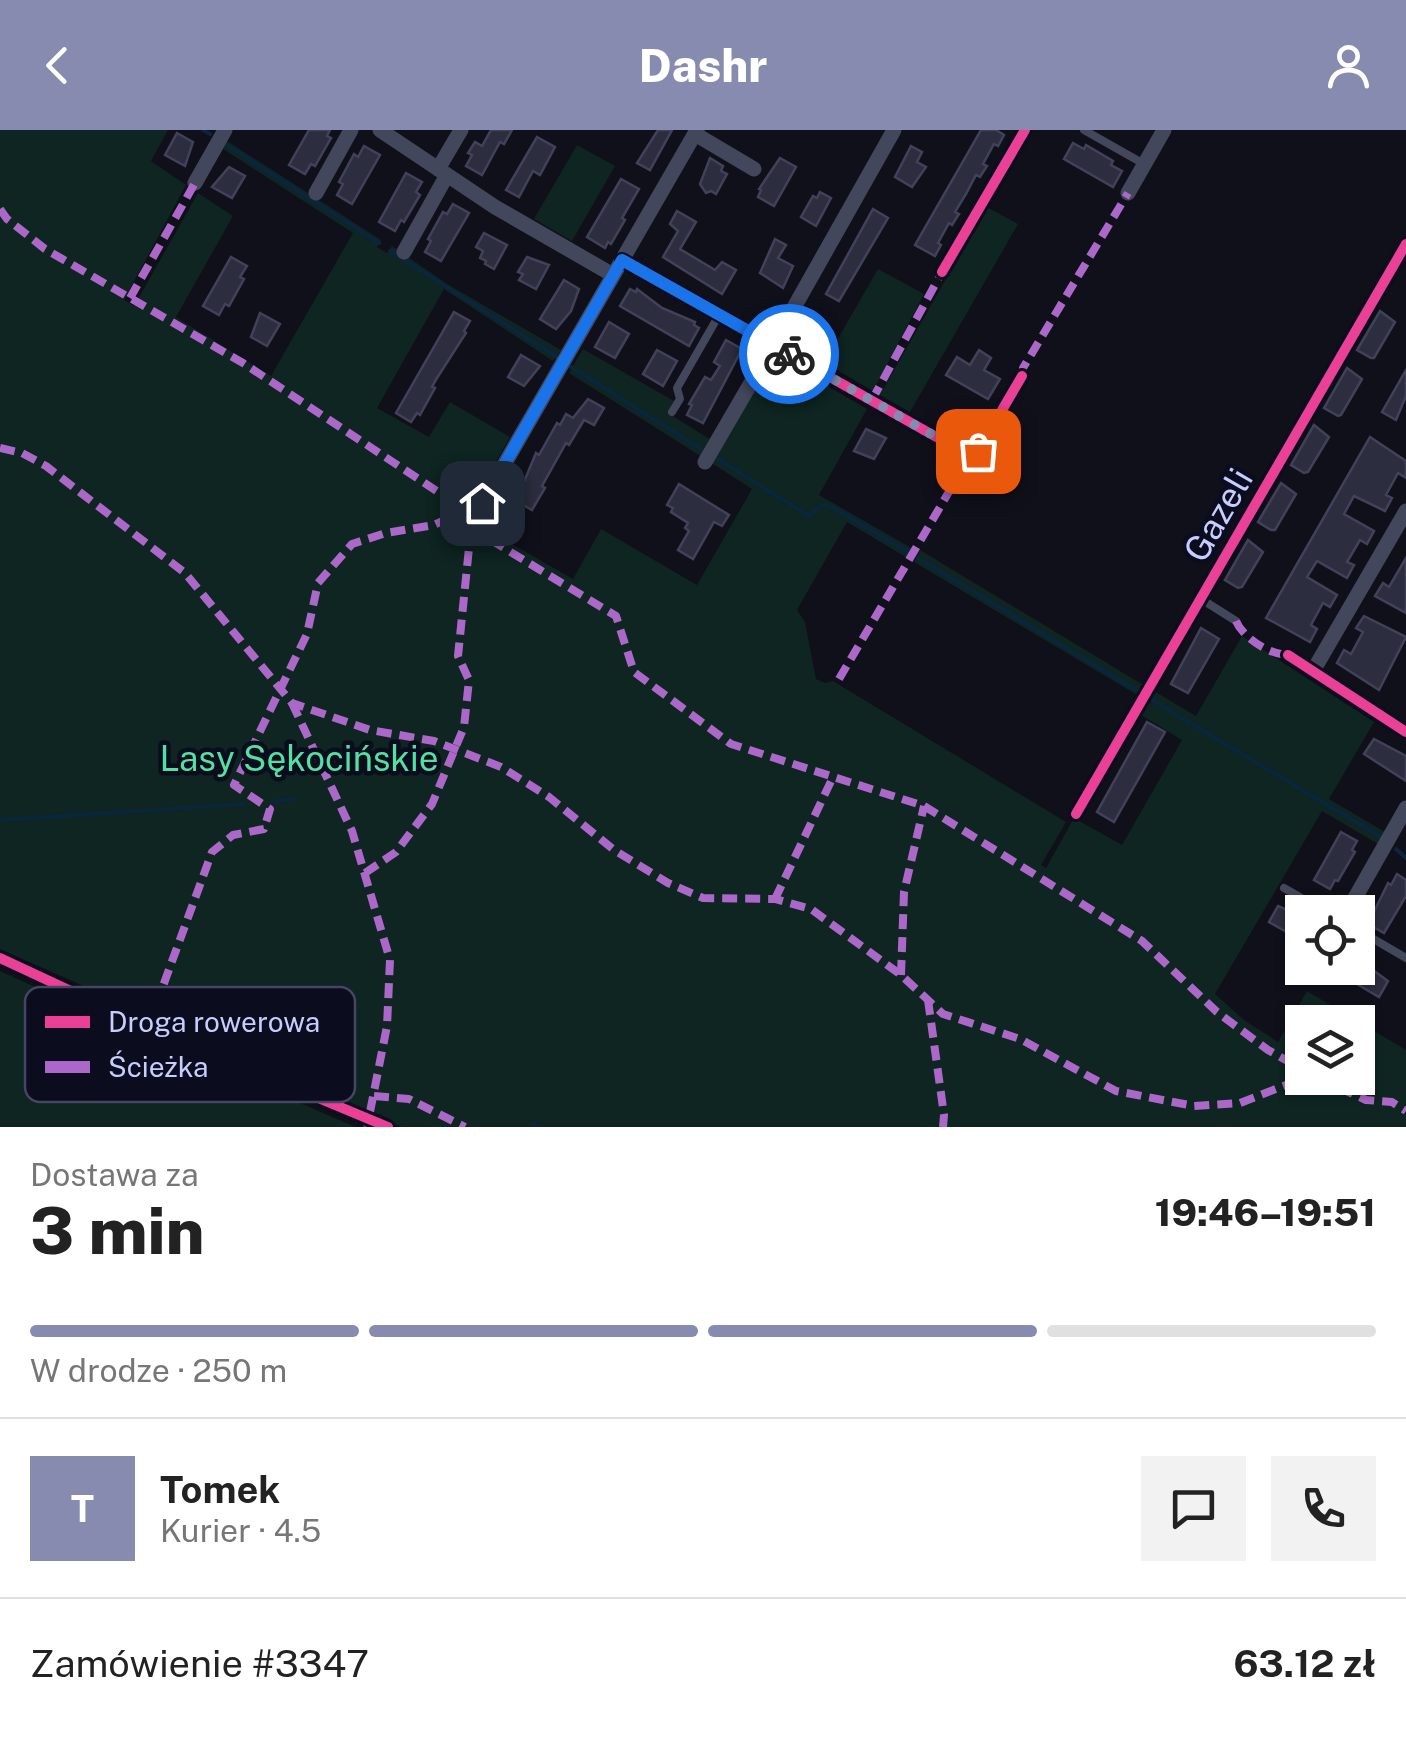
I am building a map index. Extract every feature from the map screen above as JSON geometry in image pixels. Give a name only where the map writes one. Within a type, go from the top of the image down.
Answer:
[{"type":"street","points":[[195,183],[225,130]]},
{"type":"street","points":[[316,193],[352,130]]},
{"type":"street","points":[[380,130],[495,208],[612,275]]},
{"type":"street","points":[[404,252],[461,130]]},
{"type":"street","points":[[783,326],[894,130]]},
{"type":"street","points":[[942,272],[1025,130]]},
{"type":"street","points":[[1128,193],[1164,130]]},
{"type":"street","points":[[482,503],[696,132],[754,169]]},
{"type":"street","name":"Gazeli","points":[[1076,814],[1406,244]]},
{"type":"street","points":[[622,260],[970,456],[978,451],[1022,376]]},
{"type":"street","points":[[705,462],[773,345]]},
{"type":"street","points":[[1313,670],[1406,511]]},
{"type":"street","points":[[1288,654],[1406,732]]},
{"type":"street","points":[[1357,895],[1406,808]]},
{"type":"street","points":[[0,958],[62,987]]},
{"type":"street","points":[[328,1102],[388,1127]]},
{"type":"lane","points":[[1084,130],[1144,164]]},
{"type":"lane","points":[[672,412],[680,399],[678,388],[720,315]]},
{"type":"lane","points":[[1201,599],[1236,621]]},
{"type":"lane","points":[[1284,888],[1296,895]]},
{"type":"lane","points":[[1375,940],[1406,958]]},
{"type":"green space","name":"Lasy Sękocińskie","points":[[0,130],[168,130],[151,161],[186,185],[124,300],[134,306],[198,193],[233,216],[176,317],[271,376],[353,233],[223,149],[227,141],[381,240],[377,247],[387,253],[392,246],[447,284],[561,350],[553,361],[444,289],[377,408],[429,437],[450,402],[510,437],[475,499],[472,515],[489,531],[573,579],[601,529],[697,585],[752,489],[710,462],[769,364],[783,360],[867,409],[819,495],[913,549],[909,559],[847,522],[797,610],[805,622],[816,679],[833,681],[1066,822],[1041,865],[1046,868],[1074,818],[1122,845],[1182,740],[1141,715],[1154,691],[1196,716],[1242,636],[1374,722],[1329,799],[1385,832],[1378,844],[1322,811],[1215,994],[1244,1020],[1278,1042],[1285,1030],[1285,1095],[1375,1095],[1375,1032],[1406,1050],[1406,1127],[402,1127],[346,1102],[355,1102],[355,987],[86,987],[0,949]]},
{"type":"green space","points":[[577,145],[615,166],[572,241],[534,219]]},
{"type":"green space","points":[[987,207],[1018,224],[910,412],[880,395]]},
{"type":"green space","points":[[878,269],[924,294],[873,391],[764,335],[777,325],[788,332],[792,345],[824,363]]},
{"type":"green space","points":[[583,349],[674,401],[668,413],[711,440],[702,457],[569,373]]},
{"type":"green space","points":[[920,550],[1145,686],[1139,696],[914,562]]},
{"type":"green space","points":[[0,971],[35,987],[25,987],[25,1102],[297,1102],[356,1127],[0,1127]]},
{"type":"green space","name":"Lasy Sękocińskie","points":[[1307,991],[1330,1005],[1299,1005]]},
{"type":"building","points":[[309,130],[330,130],[327,136],[331,138],[315,166],[311,164],[305,174],[289,165]]},
{"type":"building","points":[[491,130],[512,130],[504,144],[500,142],[482,175],[466,166],[472,155],[468,153],[475,142],[482,146]]},
{"type":"building","points":[[658,130],[672,130],[650,170],[637,163]]},
{"type":"building","points":[[981,130],[996,130],[1004,135],[998,146],[994,144],[980,177],[976,175],[955,212],[959,214],[938,243],[941,245],[935,256],[915,245]]},
{"type":"building","points":[[177,133],[193,142],[185,166],[165,155]]},
{"type":"building","points":[[537,137],[555,147],[540,175],[533,171],[519,197],[506,190]]},
{"type":"building","points":[[1073,143],[1084,149],[1086,145],[1113,161],[1111,165],[1122,171],[1113,187],[1064,159]]},
{"type":"building","points":[[364,146],[380,155],[352,204],[337,195],[343,184],[339,182],[354,154],[358,157]]},
{"type":"building","points":[[911,146],[922,152],[917,162],[926,167],[912,187],[895,177]]},
{"type":"building","points":[[710,158],[723,166],[721,171],[727,174],[716,194],[706,193],[700,184]]},
{"type":"building","points":[[780,158],[796,167],[774,206],[758,197],[759,189]]},
{"type":"building","points":[[229,167],[245,176],[232,198],[212,187]]},
{"type":"building","points":[[406,173],[422,182],[416,192],[420,195],[395,231],[379,222]]},
{"type":"building","points":[[621,179],[639,189],[622,218],[625,220],[605,248],[587,237]]},
{"type":"building","points":[[820,192],[831,198],[816,226],[801,217],[813,196],[817,198]]},
{"type":"building","points":[[453,204],[469,213],[441,261],[425,252],[443,212],[447,214]]},
{"type":"building","points":[[873,209],[888,218],[839,301],[826,294]]},
{"type":"building","points":[[677,211],[696,222],[680,249],[715,270],[722,262],[736,270],[722,294],[663,257],[678,231],[670,224]]},
{"type":"building","points":[[484,233],[507,245],[494,269],[480,258],[483,251],[476,247]]},
{"type":"building","points":[[775,239],[786,245],[778,258],[793,266],[783,288],[760,273]]},
{"type":"building","points":[[231,257],[247,266],[229,306],[225,304],[219,315],[203,306]]},
{"type":"building","points":[[527,257],[549,265],[536,289],[519,280],[523,274],[518,272]]},
{"type":"building","points":[[564,280],[579,289],[571,311],[556,329],[540,319]]},
{"type":"building","points":[[630,289],[637,289],[662,308],[695,322],[699,328],[689,346],[620,306]]},
{"type":"building","points":[[1380,311],[1395,322],[1371,358],[1357,350]]},
{"type":"building","points":[[454,312],[470,321],[466,333],[437,378],[420,415],[417,413],[411,422],[396,413]]},
{"type":"building","points":[[260,313],[280,324],[267,346],[251,337]]},
{"type":"building","points":[[609,322],[629,334],[615,358],[595,347]]},
{"type":"building","points":[[726,340],[742,349],[703,423],[687,415],[692,405],[689,404],[705,377],[711,380],[720,366],[714,362]]},
{"type":"building","points":[[657,350],[677,361],[663,386],[643,374]]},
{"type":"building","points":[[979,350],[991,358],[984,370],[1000,379],[988,399],[946,375],[957,357],[970,365]]},
{"type":"building","points":[[521,355],[540,366],[524,386],[508,377]]},
{"type":"building","points":[[1347,368],[1362,379],[1338,416],[1324,408]]},
{"type":"building","points":[[1406,370],[1406,396],[1396,420],[1382,412]]},
{"type":"building","points":[[588,399],[604,408],[594,425],[584,420],[569,445],[566,443],[532,510],[516,501],[536,453],[539,455],[557,423],[560,425],[566,414],[573,418]]},
{"type":"building","points":[[1314,425],[1329,437],[1304,473],[1291,465]]},
{"type":"building","points":[[866,429],[886,438],[874,459],[854,451]]},
{"type":"building","points":[[1370,437],[1406,461],[1406,478],[1398,473],[1386,495],[1392,498],[1385,511],[1354,496],[1344,514],[1374,531],[1367,544],[1360,540],[1347,562],[1354,565],[1347,578],[1317,561],[1307,577],[1337,595],[1330,607],[1323,603],[1311,625],[1317,629],[1310,642],[1266,618]]},
{"type":"building","points":[[1281,483],[1296,494],[1275,530],[1271,530],[1258,522]]},
{"type":"building","points":[[679,484],[729,515],[722,526],[714,522],[693,559],[678,550],[689,531],[685,528],[688,523],[667,505]]},
{"type":"building","points":[[1248,540],[1263,552],[1238,588],[1225,580]]},
{"type":"building","points":[[1406,558],[1406,613],[1375,596],[1383,583],[1389,587]]},
{"type":"building","points":[[1364,616],[1406,637],[1379,690],[1337,663],[1344,650],[1351,654],[1363,632],[1356,628]]},
{"type":"building","points":[[1201,628],[1219,639],[1188,693],[1171,684]]},
{"type":"building","points":[[1147,722],[1165,732],[1114,822],[1097,812]]},
{"type":"building","points":[[1374,739],[1406,756],[1406,781],[1364,754]]},
{"type":"building","points":[[1341,832],[1357,841],[1352,850],[1355,852],[1330,889],[1314,880]]},
{"type":"building","points":[[1397,874],[1406,880],[1406,896],[1384,933],[1375,928],[1375,910],[1388,883],[1391,885]]},
{"type":"building","points":[[1278,906],[1285,909],[1285,931],[1269,922]]},
{"type":"building","points":[[1375,971],[1388,981],[1379,997],[1359,985],[1375,985]]},
{"type":"waterway","points":[[203,130],[210,134]]},
{"type":"waterway","points":[[228,146],[379,243]]},
{"type":"waterway","points":[[390,251],[557,357]]},
{"type":"waterway","points":[[571,367],[701,449]]},
{"type":"waterway","points":[[718,459],[809,516],[828,505],[908,552]]},
{"type":"waterway","points":[[918,558],[1136,690]]},
{"type":"waterway","points":[[1151,699],[1189,723]]},
{"type":"waterway","points":[[1193,725],[1383,838]]},
{"type":"waterway","points":[[273,801],[295,799]]},
{"type":"waterway","points":[[0,820],[244,804]]},
{"type":"waterway","points":[[1396,849],[1406,858]]},
{"type":"waterway","points":[[534,1125],[542,1127]]},
{"type":"marked path","points":[[130,298],[195,183]]},
{"type":"marked path","points":[[1022,376],[1023,368],[1128,193]]},
{"type":"marked path","points":[[0,209],[45,249],[243,363],[467,511],[471,528],[616,616],[634,672],[731,744],[924,806],[1142,941],[1217,1012],[1285,1060]]},
{"type":"marked path","points":[[872,400],[942,272]]},
{"type":"marked path","points":[[0,448],[22,453],[46,466],[185,573],[292,703],[370,730],[434,741],[501,767],[549,797],[614,850],[668,883],[703,898],[775,899],[811,909],[901,975],[943,1014],[1020,1039],[1116,1091],[1194,1106],[1240,1103],[1285,1085]]},
{"type":"marked path","points":[[839,679],[970,456]]},
{"type":"marked path","points":[[163,987],[212,852],[233,835],[264,829],[270,809],[234,785],[307,634],[318,583],[352,544],[386,533],[434,525],[482,503]]},
{"type":"marked path","points":[[365,873],[396,852],[432,804],[464,727],[469,680],[458,656],[471,528]]},
{"type":"marked path","points":[[1236,621],[1258,644],[1288,655]]},
{"type":"marked path","points":[[292,703],[352,831],[390,960],[387,1026],[367,1127]]},
{"type":"marked path","points":[[775,899],[833,777]]},
{"type":"marked path","points":[[901,975],[904,892],[924,806]]},
{"type":"marked path","points":[[928,1000],[943,1127]]},
{"type":"marked path","points":[[1355,1095],[1392,1102],[1406,1111]]},
{"type":"marked path","points":[[374,1096],[409,1099],[465,1127]]},
{"type":"cycle path","points":[[942,272],[1025,130]]},
{"type":"cycle path","points":[[1076,814],[1406,244]]},
{"type":"cycle path","points":[[622,260],[970,456],[978,451],[1022,376]]},
{"type":"cycle path","points":[[1288,655],[1406,732]]},
{"type":"cycle path","points":[[0,958],[62,987]]},
{"type":"cycle path","points":[[328,1102],[388,1127]]},
{"type":"way so far","points":[[789,354],[970,456],[978,451]]},
{"type":"route","points":[[482,503],[622,260],[789,354]]}]
